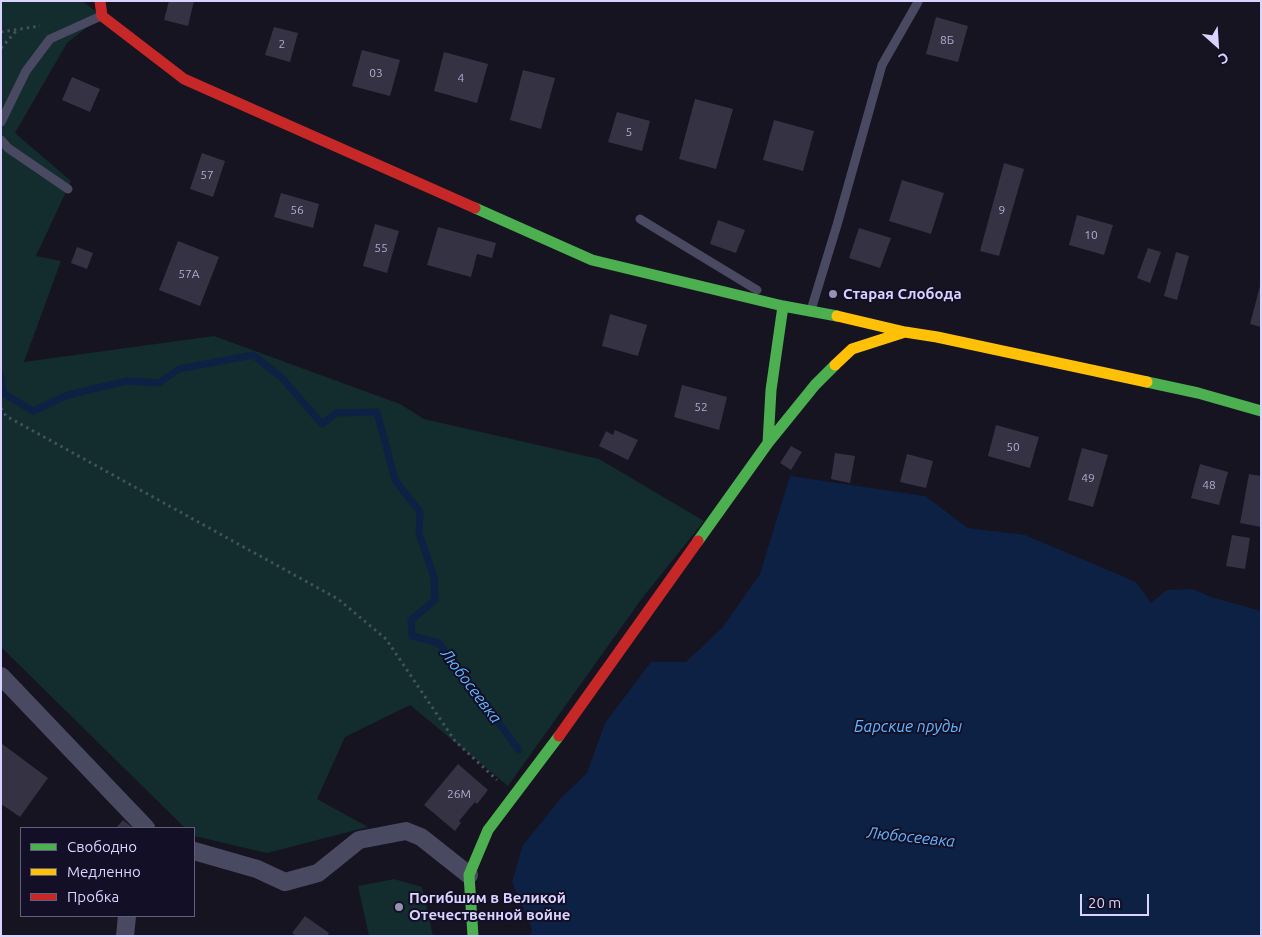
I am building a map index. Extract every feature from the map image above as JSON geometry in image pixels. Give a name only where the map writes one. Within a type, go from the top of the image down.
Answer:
[{"type":"street","points":[[100,1],[102,16],[184,79],[592,260],[783,306],[811,310],[905,332],[937,337],[1198,393],[1261,411]]},
{"type":"street","points":[[768,443],[771,390],[783,306]]},
{"type":"street","points":[[843,318],[852,349]]},
{"type":"street","points":[[473,936],[469,874],[488,830],[587,698],[768,443],[815,385],[852,349],[905,332]]},
{"type":"street","points":[[1,676],[145,827]]},
{"type":"street","points":[[195,851],[257,869],[285,882],[318,873],[359,840],[406,831],[422,837],[469,874]]},
{"type":"street","points":[[125,936],[127,917]]},
{"type":"lane","points":[[811,310],[837,226],[882,65],[918,2]]},
{"type":"lane","points":[[1,122],[26,71],[50,39],[102,16]]},
{"type":"lane","points":[[1,140],[8,148],[68,189]]},
{"type":"lane","points":[[640,219],[783,306]]},
{"type":"path","points":[[1,32],[18,29],[1,48]]},
{"type":"path","points":[[1,408],[6,416],[338,599],[386,639],[455,741],[514,796]]},
{"type":"green space","points":[[1,1],[82,1],[102,16],[67,43],[15,133],[71,181],[36,256],[61,261],[24,362],[214,336],[400,404],[424,419],[599,459],[704,521],[643,597],[508,786],[410,705],[345,737],[317,799],[368,827],[267,853],[195,836],[195,827],[184,827],[1,647]]},
{"type":"green space","points":[[394,879],[422,887],[433,936],[369,936],[358,886]]},
{"type":"water","name":"Барские пруды","points":[[790,476],[925,496],[968,528],[1025,535],[1136,582],[1151,603],[1167,590],[1193,589],[1211,597],[1261,611],[1261,936],[530,936],[532,929],[512,882],[523,845],[561,798],[587,773],[605,723],[651,662],[686,662],[723,627],[760,574]]},
{"type":"building","points":[[169,1],[194,1],[188,26],[164,20]]},
{"type":"building","points":[[936,17],[968,26],[958,62],[926,54]]},
{"type":"building","points":[[274,27],[298,33],[290,62],[265,55]]},
{"type":"building","points":[[362,50],[400,60],[390,96],[352,86]]},
{"type":"building","points":[[444,52],[488,64],[477,103],[434,91]]},
{"type":"building","points":[[523,70],[555,78],[541,129],[510,120]]},
{"type":"building","points":[[72,77],[100,89],[90,112],[62,100]]},
{"type":"building","points":[[695,99],[733,109],[716,169],[679,159]]},
{"type":"building","points":[[617,112],[650,121],[642,151],[608,142]]},
{"type":"building","points":[[774,120],[814,131],[803,171],[763,160]]},
{"type":"building","points":[[202,153],[225,161],[213,197],[190,189]]},
{"type":"building","points":[[1004,163],[1024,169],[999,256],[980,251]]},
{"type":"building","points":[[902,180],[944,193],[931,234],[889,221]]},
{"type":"building","points":[[281,193],[319,204],[313,228],[274,217]]},
{"type":"building","points":[[1077,215],[1113,225],[1104,255],[1069,245]]},
{"type":"building","points":[[718,220],[745,230],[736,253],[710,244]]},
{"type":"building","points":[[375,224],[399,231],[387,273],[363,266]]},
{"type":"building","points":[[438,227],[496,243],[492,258],[477,254],[471,277],[427,265]]},
{"type":"building","points":[[859,228],[891,238],[880,268],[849,258]]},
{"type":"building","points":[[178,241],[219,257],[200,306],[159,290]]},
{"type":"building","points":[[77,247],[93,253],[87,269],[71,263]]},
{"type":"building","points":[[1148,248],[1161,252],[1150,283],[1137,278]]},
{"type":"building","points":[[1176,252],[1189,256],[1177,300],[1164,296]]},
{"type":"building","points":[[1261,286],[1261,327],[1250,324]]},
{"type":"building","points":[[610,314],[647,325],[638,356],[602,346]]},
{"type":"building","points":[[682,385],[727,397],[719,430],[674,417]]},
{"type":"building","points":[[996,425],[1039,437],[1030,468],[988,456]]},
{"type":"building","points":[[615,430],[638,440],[628,460],[599,446],[606,431],[613,435]]},
{"type":"building","points":[[791,446],[802,452],[791,470],[780,463]]},
{"type":"building","points":[[1082,448],[1108,455],[1093,507],[1068,500]]},
{"type":"building","points":[[835,453],[855,456],[850,483],[831,479]]},
{"type":"building","points":[[907,454],[933,461],[926,488],[900,482]]},
{"type":"building","points":[[1200,464],[1228,472],[1219,505],[1191,498]]},
{"type":"building","points":[[1249,474],[1261,476],[1261,527],[1240,523]]},
{"type":"building","points":[[1232,535],[1250,538],[1245,569],[1226,566]]},
{"type":"building","points":[[1,743],[48,778],[20,817],[1,804]]},
{"type":"building","points":[[458,764],[488,790],[477,804],[475,802],[459,821],[461,823],[455,831],[424,805]]},
{"type":"building","points":[[123,820],[132,827],[117,827]]},
{"type":"building","points":[[305,916],[329,933],[327,936],[296,936],[292,933]]},
{"type":"waterway","name":"Любосеевка","points":[[1,377],[3,393],[33,411],[68,395],[127,381],[159,383],[179,369],[253,355],[281,377],[322,424],[336,413],[377,412],[395,480],[420,512],[419,533],[434,577],[435,600],[411,620],[412,636],[439,643],[519,750]]},
{"type":"traffic: fast","points":[[475,208],[592,260],[783,306],[837,316]]},
{"type":"traffic: fast","points":[[768,443],[771,390],[783,306]]},
{"type":"traffic: fast","points":[[698,541],[768,443],[815,385],[835,365]]},
{"type":"traffic: fast","points":[[1147,382],[1198,393],[1261,411]]},
{"type":"traffic: fast","points":[[473,936],[469,875],[488,830],[559,736]]},
{"type":"traffic: slow","points":[[837,316],[1147,382]]},
{"type":"traffic: slow","points":[[835,365],[852,349],[905,332]]},
{"type":"traffic: jam","points":[[100,1],[102,16],[184,79],[475,208]]},
{"type":"traffic: jam","points":[[559,736],[698,541]]},
{"type":"place","name":"Старая Слобода","points":[[833,294]]},
{"type":"place","name":"Погибшим в Великой Отечественной войне","points":[[399,907]]}]
